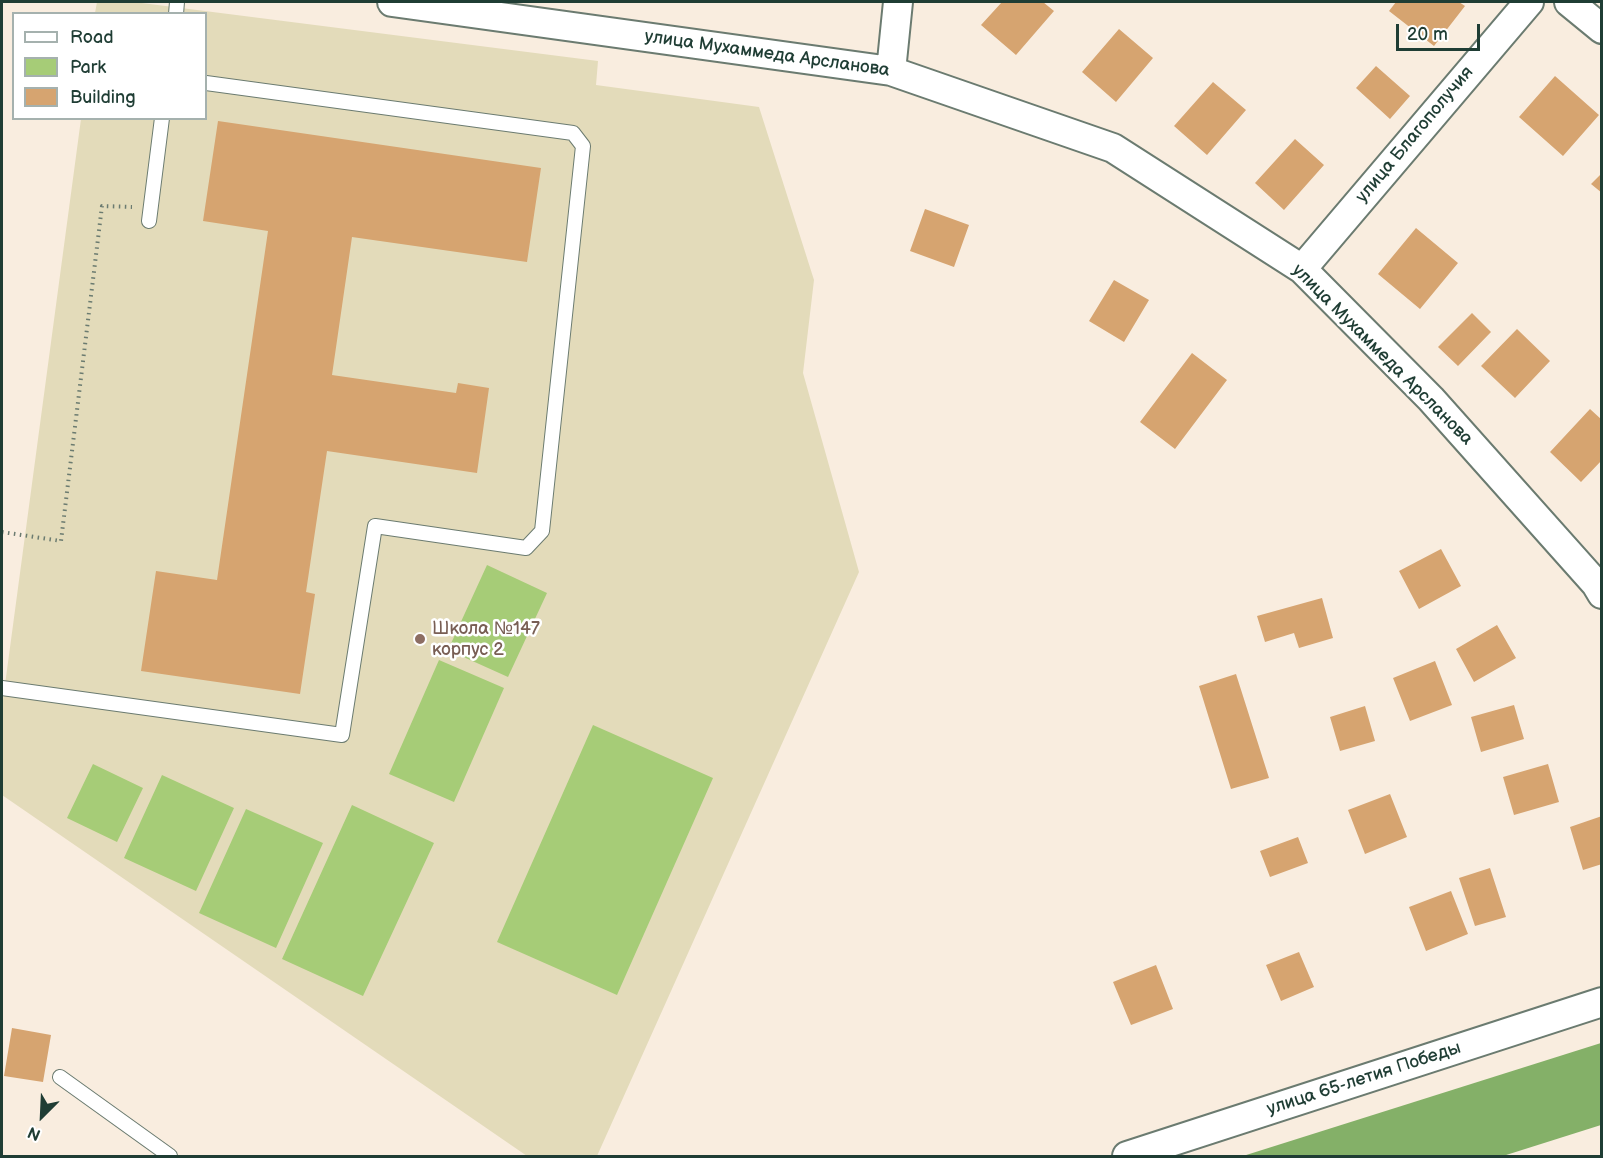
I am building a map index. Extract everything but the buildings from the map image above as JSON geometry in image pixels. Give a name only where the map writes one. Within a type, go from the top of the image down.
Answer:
[{"type":"street","name":"улица Мухаммеда Арсланова","points":[[392,2],[477,7],[891,70],[1113,148],[1302,269],[1431,399],[1596,584],[1602,594]]},
{"type":"street","points":[[891,70],[898,2]]},
{"type":"street","name":"улица Благополучия","points":[[1302,269],[1529,2]]},
{"type":"street","points":[[1569,2],[1602,29]]},
{"type":"street","name":"улица 65-летия Победы","points":[[1127,1156],[1602,1002]]},
{"type":"lane","points":[[2,688],[342,735],[375,526],[526,548],[542,531],[583,146],[573,134],[207,83]]},
{"type":"lane","points":[[148,221],[162,120]]},
{"type":"lane","points":[[60,1077],[170,1156]]},
{"type":"path","points":[[2,531],[61,541],[102,206],[135,207]]},
{"type":"shaded area","name":"Школа №147 корпус 2","points":[[97,2],[134,2],[598,61],[596,85],[759,107],[814,280],[803,373],[859,572],[597,1156],[527,1156],[2,795],[2,707],[81,120],[207,120],[207,12],[95,12]]},
{"type":"green space","points":[[487,565],[547,593],[508,677],[448,650]]},
{"type":"green space","points":[[439,660],[504,688],[454,802],[389,774]]},
{"type":"green space","points":[[593,725],[713,778],[617,995],[497,942]]},
{"type":"green space","points":[[93,764],[143,788],[117,842],[67,818]]},
{"type":"green space","points":[[162,775],[234,808],[196,891],[124,858]]},
{"type":"green space","points":[[352,805],[434,843],[363,996],[282,959]]},
{"type":"green space","points":[[246,809],[323,843],[276,948],[199,913]]},
{"type":"green space","points":[[1601,1043],[1601,1125],[1503,1156],[1243,1156]]},
{"type":"place","name":"Школа №147 корпус 2","points":[[420,639]]}]
